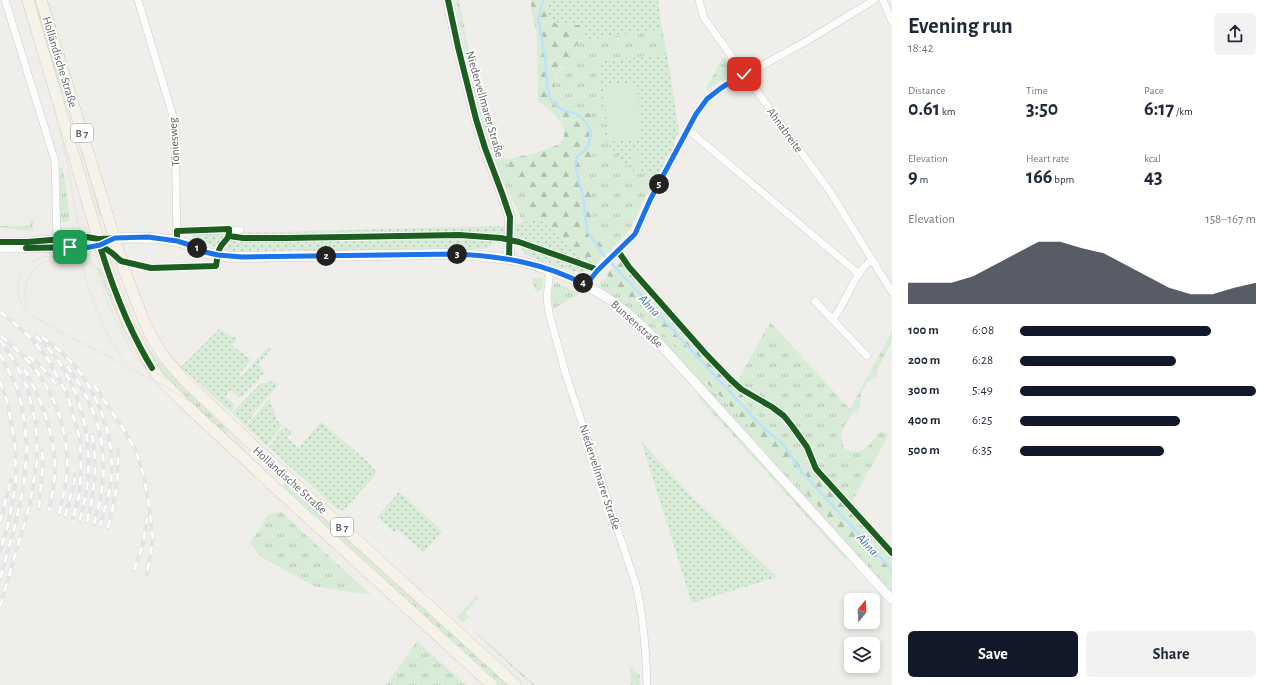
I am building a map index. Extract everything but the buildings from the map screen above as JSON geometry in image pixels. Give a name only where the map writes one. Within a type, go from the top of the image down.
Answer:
[{"type":"main road","name":"Holländische Straße","points":[[28,0],[99,242],[129,326],[147,360],[162,381],[183,402],[492,685]]},
{"type":"main road","name":"Holländische Straße","points":[[40,0],[125,272],[143,320],[164,357],[183,379],[272,463],[516,685]]},
{"type":"main road","name":"Niedervellmarer Straße","points":[[448,0],[476,119],[510,218],[509,259]]},
{"type":"main road","name":"Bunsenstraße","points":[[115,238],[148,237],[177,241],[205,252],[218,255],[242,257],[455,254],[509,259]]},
{"type":"street","points":[[5,0],[55,161],[57,240]]},
{"type":"street","name":"Töniesweg","points":[[138,0],[175,123],[177,241]]},
{"type":"street","name":"Ahnabreite","points":[[698,0],[704,18],[831,193],[892,292]]},
{"type":"street","points":[[586,285],[600,268],[635,234],[650,200],[696,114],[707,99],[721,88],[744,74],[805,42],[874,0]]},
{"type":"street","points":[[883,0],[892,22]]},
{"type":"street","points":[[688,131],[859,274]]},
{"type":"street","points":[[177,231],[240,230]]},
{"type":"street","points":[[0,242],[57,240],[87,237],[99,242]]},
{"type":"street","points":[[0,248],[85,248],[99,242],[115,238]]},
{"type":"street","name":"Bunsenstraße","points":[[509,259],[530,263],[573,278],[625,311],[647,331],[892,600]]},
{"type":"street","points":[[833,319],[839,312],[859,274],[865,265],[872,260]]},
{"type":"street","name":"Niedervellmarer Straße","points":[[550,270],[547,298],[549,312],[566,375],[641,604],[647,685]]},
{"type":"street","points":[[815,301],[867,356]]},
{"type":"green space","points":[[32,0],[36,0],[68,102],[59,89]]},
{"type":"green space","points":[[45,0],[48,0],[96,158],[93,156]]},
{"type":"green space","points":[[455,0],[459,0],[468,47],[488,113],[505,160],[574,250],[597,264],[528,235],[508,192],[491,147],[475,92]]},
{"type":"green space","points":[[531,0],[549,0],[547,14],[575,25],[584,25],[587,31],[581,41],[574,48],[575,60],[573,64],[563,67],[557,73],[555,90],[556,98],[590,114],[597,128],[596,143],[592,155],[585,165],[585,180],[590,189],[593,211],[593,227],[607,237],[611,249],[613,250],[604,254],[597,264],[574,250],[566,239],[551,230],[540,220],[531,208],[505,160],[536,153],[560,144],[564,136],[564,127],[552,112],[538,101],[537,33],[531,10]]},
{"type":"green space","points":[[549,0],[658,0],[662,29],[581,41],[587,31],[584,25],[556,24],[547,14]]},
{"type":"green space","points":[[662,29],[667,54],[601,61],[633,173],[658,174],[629,231],[611,249],[607,237],[593,227],[593,211],[590,189],[585,180],[585,165],[592,155],[596,143],[597,128],[590,114],[556,98],[556,79],[557,75],[564,67],[575,60],[574,48],[581,41]]},
{"type":"green space","points":[[667,54],[679,132],[674,141],[674,146],[658,174],[633,173],[606,142],[599,66],[601,61]]},
{"type":"green space","points":[[724,56],[730,64],[729,72],[723,79],[707,90],[706,88]]},
{"type":"green space","points":[[637,83],[641,139],[608,142],[604,86]]},
{"type":"green space","points":[[68,105],[103,216],[100,217]]},
{"type":"green space","points":[[639,150],[642,170],[634,171],[632,151]]},
{"type":"green space","points":[[60,168],[63,168],[70,221],[60,222]]},
{"type":"green space","points":[[31,219],[34,221],[32,228],[34,231],[0,228],[0,226],[30,226]]},
{"type":"green space","points":[[540,220],[551,230],[566,239],[574,250],[597,264],[592,269],[586,271],[581,272],[570,270],[532,257],[524,252],[520,246],[495,242],[491,246],[482,249],[234,251],[222,249],[191,236],[191,234],[504,226]]},
{"type":"green space","points":[[622,259],[627,268],[703,354],[739,390],[747,403],[765,423],[787,442],[811,472],[814,471],[892,558],[892,589],[877,573],[863,552],[834,524],[737,413],[709,385],[677,346],[623,295],[615,283],[606,274]]},
{"type":"green space","points":[[96,268],[100,268],[126,334],[126,336]]},
{"type":"green space","points":[[606,274],[615,283],[623,295],[677,346],[709,385],[737,413],[834,524],[863,552],[877,573],[892,589],[892,593],[650,327],[628,307],[599,287],[601,279],[604,281],[607,277]]},
{"type":"green space","points":[[533,278],[543,278],[543,289],[536,292],[532,280]]},
{"type":"green space","points":[[555,282],[579,293],[553,309],[552,292]]},
{"type":"green space","points":[[770,322],[850,409],[892,331],[892,341],[879,366],[875,378],[867,382],[861,393],[859,413],[853,411],[841,433],[843,447],[849,451],[855,452],[864,449],[869,445],[880,431],[889,434],[851,503],[818,468],[803,437],[785,414],[774,405],[759,398],[742,387],[737,382]]},
{"type":"green space","points":[[219,329],[237,339],[232,345],[251,360],[239,374],[241,377],[268,347],[271,349],[259,363],[264,373],[240,398],[231,390],[225,396],[235,405],[231,412],[181,367]]},
{"type":"green space","points":[[145,345],[147,345],[155,357],[175,379],[220,419],[230,430],[226,435],[164,379]]},
{"type":"green space","points":[[272,380],[278,385],[245,425],[232,413],[261,383],[268,383]]},
{"type":"green space","points":[[739,391],[768,406],[780,415],[798,437],[814,471],[811,472],[787,442],[765,423],[746,403]]},
{"type":"green space","points":[[697,396],[700,396],[847,557],[846,560]]},
{"type":"green space","points":[[270,398],[276,419],[282,425],[273,435],[274,437],[267,446],[246,426]]},
{"type":"green space","points":[[321,422],[367,461],[377,473],[344,510],[338,510],[269,447],[276,438],[275,435],[284,426],[292,432],[287,438],[299,448]]},
{"type":"green space","points":[[641,441],[692,497],[777,577],[692,603]]},
{"type":"green space","points":[[286,482],[510,685],[498,685],[281,488]]},
{"type":"green space","points":[[399,492],[442,531],[424,552],[397,529],[394,532],[377,517]]},
{"type":"green space","points":[[281,512],[371,595],[314,586],[261,557],[250,543],[269,514]]},
{"type":"green space","points":[[476,596],[478,599],[465,613],[469,617],[463,623],[457,617]]},
{"type":"green space","points":[[477,633],[535,685],[532,685],[476,634]]},
{"type":"green space","points":[[417,641],[466,685],[386,685]]},
{"type":"green space","points":[[630,666],[640,676],[640,685],[631,685]]},
{"type":"waterway","name":"Ahna","points":[[543,0],[538,18],[545,57],[547,86],[551,101],[562,110],[577,114],[585,121],[591,131],[590,140],[584,152],[577,157],[575,166],[583,196],[587,231],[603,254],[761,426],[783,444],[801,471],[892,570]]},
{"type":"tram line","points":[[21,0],[55,110],[68,167],[78,225],[85,247],[113,314],[132,352],[145,367],[186,391],[222,424],[252,459],[501,685]]},
{"type":"tram line","points":[[73,226],[78,251],[93,300],[114,345],[128,364]]},
{"type":"tram line","points":[[92,269],[81,260],[68,257],[47,256],[35,260],[22,272],[19,280],[18,288],[22,304],[26,311],[33,317],[170,389],[189,401]]},
{"type":"tram line","points":[[28,307],[25,293],[28,280],[35,268],[47,260]]},
{"type":"railway","points":[[0,312],[32,339],[49,361],[67,394],[80,439],[81,472],[79,496],[73,518]]},
{"type":"railway","points":[[1,336],[15,348],[38,373],[53,399],[63,427],[66,442],[67,472],[59,514]]},
{"type":"railway","points":[[36,336],[54,355],[65,371],[78,400],[86,431],[89,462],[88,478],[80,520]]},
{"type":"railway","points":[[42,337],[61,352],[87,382],[101,410],[106,425],[112,472],[109,492],[100,526]]},
{"type":"railway","points":[[0,340],[15,362],[28,390],[36,424],[37,460],[30,504],[0,607]]},
{"type":"railway","points":[[0,354],[17,387],[23,412],[27,446],[24,484],[15,526],[0,579]]},
{"type":"railway","points":[[28,356],[40,365],[56,384]]},
{"type":"railway","points":[[67,366],[86,395],[98,426],[101,442],[103,476],[94,524]]},
{"type":"railway","points":[[24,369],[42,405],[53,444],[55,476],[49,511]]},
{"type":"railway","points":[[0,381],[7,401],[15,443],[16,482],[8,525],[0,552]]},
{"type":"railway","points":[[94,385],[135,449],[143,473],[153,539],[147,574]]},
{"type":"railway","points":[[87,522],[92,500],[95,468],[92,435]]},
{"type":"railway","points":[[108,528],[116,489],[118,449]]},
{"type":"railway","points":[[39,508],[43,461],[42,450]]},
{"type":"railway","points":[[65,516],[75,475]]},
{"type":"railway","points":[[0,522],[11,480]]},
{"type":"railway","points":[[134,570],[143,544],[147,518]]},
{"type":"cycle path","points":[[448,0],[476,119],[510,217],[509,259]]},
{"type":"cycle path","points":[[0,242],[27,242],[87,237],[98,239],[148,237],[177,241],[177,231],[229,229],[227,239],[220,247],[216,266],[151,268],[121,261],[100,245]]},
{"type":"cycle path","points":[[229,236],[243,238],[286,238],[459,235],[501,238],[519,242],[593,268],[597,271],[618,251],[629,267],[730,379],[741,389],[772,407],[784,416],[807,447],[816,469],[892,553]]},
{"type":"cycle path","points":[[99,243],[121,307],[135,338],[152,368]]},
{"type":"cycle path","points":[[26,248],[85,247],[105,243]]},
{"type":"route","points":[[70,247],[85,248],[100,245],[115,238],[148,237],[177,241],[205,252],[218,255],[242,257],[455,254],[483,256],[530,263],[573,278],[586,285],[597,271],[635,234],[650,200],[696,114],[707,99],[721,88],[744,74]]}]
